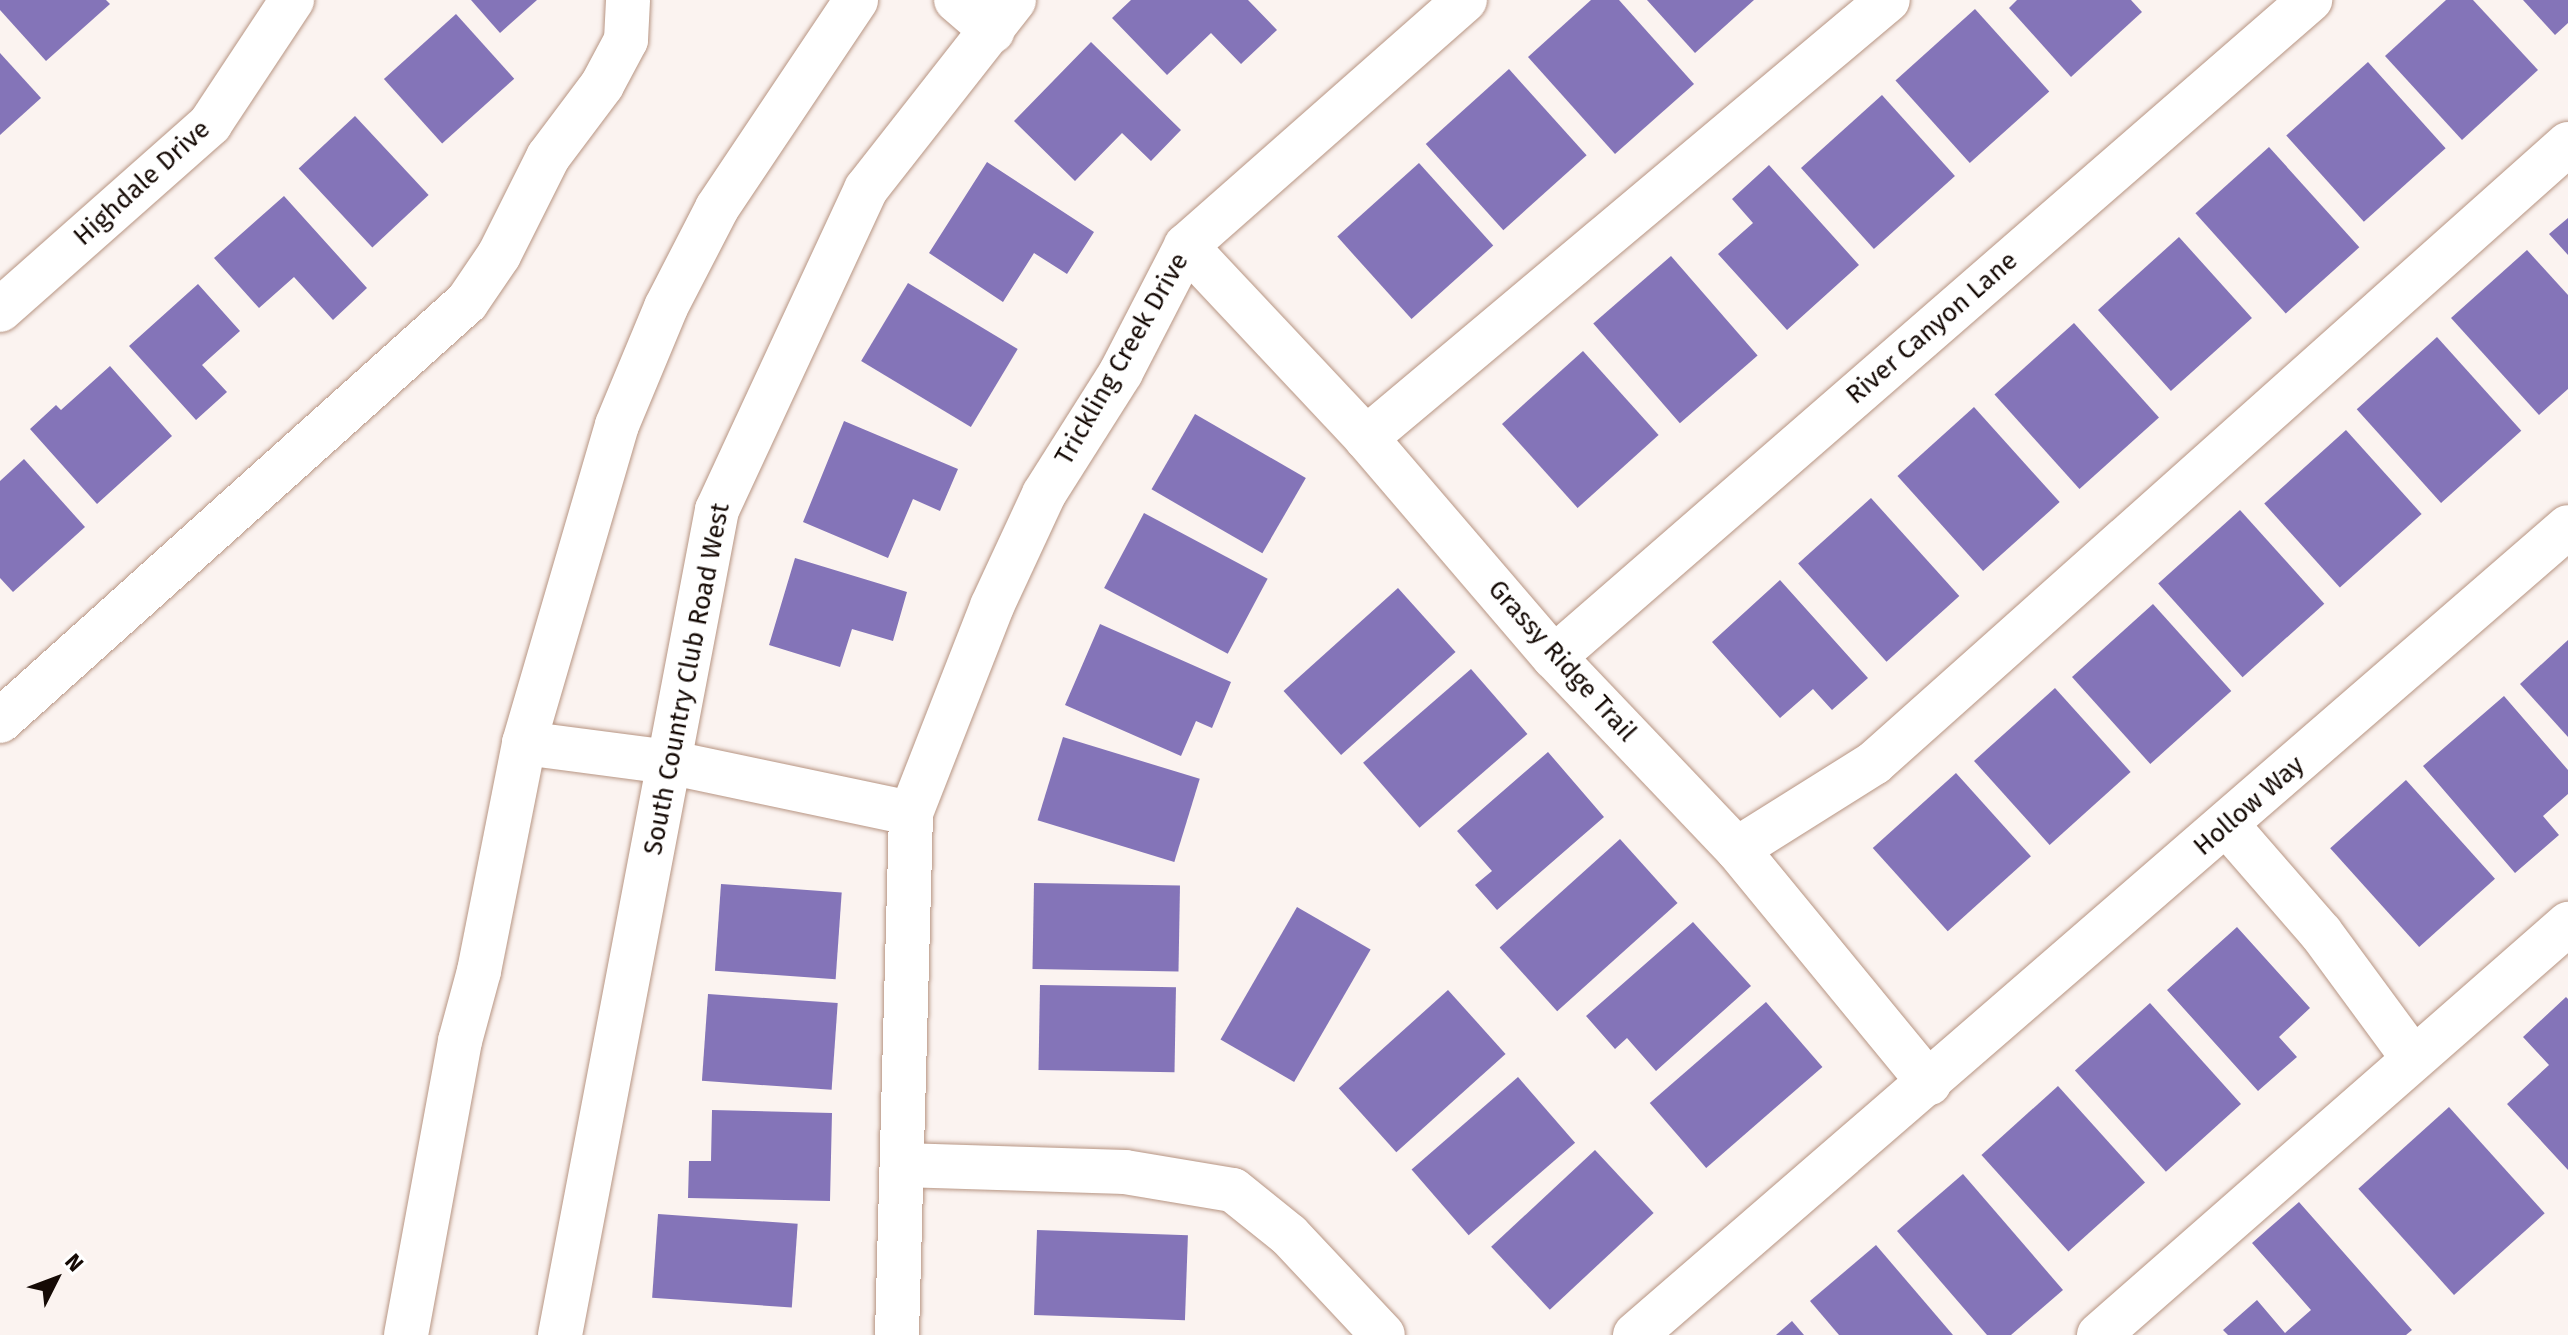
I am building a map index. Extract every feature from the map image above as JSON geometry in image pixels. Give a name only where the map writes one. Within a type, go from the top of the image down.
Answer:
[{"type":"street","name":"Highdale Drive","points":[[0,310],[210,124],[292,0]]},
{"type":"street","points":[[0,721],[467,302],[499,255],[548,157],[602,85],[626,40],[628,0]]},
{"type":"street","points":[[406,1335],[460,1041],[479,971],[524,743],[617,425],[666,307],[717,208],[856,0]]},
{"type":"street","points":[[956,0],[1003,16]]},
{"type":"street","name":"Trickling Creek Drive","points":[[897,1335],[911,813],[992,606],[1044,494],[1121,372],[1186,246],[1465,0]]},
{"type":"street","points":[[1366,438],[1888,0]]},
{"type":"street","name":"River Canyon Lane","points":[[1554,657],[2310,0]]},
{"type":"street","name":"South Country Club Road West","points":[[560,1335],[717,510],[866,189],[1003,16]]},
{"type":"street","points":[[1737,849],[1874,763],[2568,144]]},
{"type":"street","name":"Grassy Ridge Trail","points":[[1186,246],[1366,438],[1554,657],[1737,849],[1929,1083]]},
{"type":"street","name":"Hollow Way","points":[[1635,1335],[2568,527]]},
{"type":"street","points":[[524,743],[668,762],[911,813]]},
{"type":"street","points":[[2227,825],[2321,933],[2412,1057]]},
{"type":"street","points":[[2099,1335],[2412,1057],[2568,924]]},
{"type":"street","points":[[902,1165],[1125,1172],[1233,1190],[1289,1235],[1383,1335]]},
{"type":"building","points":[[0,0],[106,0],[110,4],[46,61],[0,10]]},
{"type":"building","points":[[471,0],[537,0],[500,33]]},
{"type":"building","points":[[1131,0],[1248,0],[1277,30],[1241,64],[1211,33],[1167,75],[1112,18]]},
{"type":"building","points":[[1591,0],[1619,0],[1694,84],[1615,154],[1528,57]]},
{"type":"building","points":[[1647,0],[1754,0],[1695,53]]},
{"type":"building","points":[[2017,0],[2131,0],[2142,12],[2071,77],[2009,8]]},
{"type":"building","points":[[2446,0],[2473,0],[2538,70],[2462,140],[2385,56]]},
{"type":"building","points":[[2523,0],[2568,0],[2568,23],[2555,35]]},
{"type":"building","points":[[1975,9],[2049,91],[1970,163],[1895,81]]},
{"type":"building","points":[[456,14],[514,79],[442,144],[384,79]]},
{"type":"building","points":[[1091,42],[1181,130],[1151,161],[1122,133],[1075,181],[1014,121]]},
{"type":"building","points":[[0,53],[41,98],[0,135]]},
{"type":"building","points":[[2368,62],[2446,148],[2364,222],[2286,136]]},
{"type":"building","points":[[1509,69],[1587,155],[1503,230],[1426,144]]},
{"type":"building","points":[[1882,95],[1955,176],[1874,249],[1801,168]]},
{"type":"building","points":[[355,116],[429,195],[372,248],[299,169]]},
{"type":"building","points":[[2269,147],[2359,247],[2286,314],[2195,213]]},
{"type":"building","points":[[987,162],[1094,232],[1067,274],[1034,253],[1003,302],[929,253]]},
{"type":"building","points":[[1419,163],[1493,245],[1412,319],[1337,237]]},
{"type":"building","points":[[1769,165],[1859,265],[1787,330],[1718,254],[1753,223],[1732,199]]},
{"type":"building","points":[[284,196],[367,288],[333,320],[294,277],[259,308],[214,258]]},
{"type":"building","points":[[2568,218],[2568,255],[2549,234]]},
{"type":"building","points":[[2179,237],[2252,318],[2171,391],[2098,310]]},
{"type":"building","points":[[2527,250],[2568,295],[2568,389],[2539,415],[2451,318]]},
{"type":"building","points":[[1671,256],[1758,356],[1680,423],[1593,324]]},
{"type":"building","points":[[908,283],[1018,349],[971,427],[861,361]]},
{"type":"building","points":[[198,284],[240,331],[202,365],[227,392],[196,420],[129,346]]},
{"type":"building","points":[[2074,323],[2159,417],[2079,489],[1994,395]]},
{"type":"building","points":[[2437,337],[2521,431],[2441,503],[2357,409]]},
{"type":"building","points":[[1583,351],[1659,435],[1578,508],[1502,424]]},
{"type":"building","points":[[110,366],[172,436],[97,504],[30,429],[56,405],[61,410]]},
{"type":"building","points":[[1974,407],[2060,502],[1983,571],[1897,476]]},
{"type":"building","points":[[1195,414],[1306,478],[1262,553],[1152,489]]},
{"type":"building","points":[[844,421],[958,469],[940,511],[913,499],[888,558],[803,522]]},
{"type":"building","points":[[2346,430],[2422,514],[2340,588],[2264,504]]},
{"type":"building","points":[[24,459],[85,527],[13,592],[0,578],[0,481]]},
{"type":"building","points":[[1871,498],[1959,596],[1886,662],[1798,564]]},
{"type":"building","points":[[2240,510],[2324,604],[2243,677],[2158,584]]},
{"type":"building","points":[[1144,513],[1268,579],[1228,654],[1104,588]]},
{"type":"building","points":[[795,558],[907,592],[893,641],[852,629],[840,667],[769,645]]},
{"type":"building","points":[[1780,580],[1868,678],[1832,710],[1813,689],[1780,718],[1712,642]]},
{"type":"building","points":[[1398,588],[1456,652],[1341,755],[1284,691]]},
{"type":"building","points":[[2153,604],[2231,691],[2150,764],[2072,677]]},
{"type":"building","points":[[1100,624],[1231,682],[1212,728],[1196,721],[1181,756],[1065,705]]},
{"type":"building","points":[[2568,640],[2568,737],[2520,684]]},
{"type":"building","points":[[1471,669],[1527,734],[1419,828],[1363,763]]},
{"type":"building","points":[[2055,688],[2131,772],[2050,845],[1974,761]]},
{"type":"building","points":[[2504,696],[2568,770],[2568,794],[2543,816],[2559,835],[2515,873],[2423,766]]},
{"type":"building","points":[[1063,737],[1200,779],[1174,862],[1038,820]]},
{"type":"building","points":[[1548,752],[1604,817],[1497,910],[1475,885],[1492,871],[1457,831]]},
{"type":"building","points":[[1956,773],[2031,856],[1948,931],[1873,848]]},
{"type":"building","points":[[2406,780],[2495,879],[2419,947],[2330,848]]},
{"type":"building","points":[[1620,839],[1678,903],[1557,1011],[1500,947]]},
{"type":"building","points":[[1034,883],[1180,886],[1178,972],[1032,969]]},
{"type":"building","points":[[721,884],[842,892],[836,979],[715,971]]},
{"type":"building","points":[[1297,907],[1371,950],[1294,1082],[1220,1040]]},
{"type":"building","points":[[1693,922],[1751,986],[1656,1071],[1627,1038],[1615,1049],[1586,1016]]},
{"type":"building","points":[[2237,927],[2310,1008],[2279,1037],[2297,1057],[2258,1091],[2167,990]]},
{"type":"building","points":[[1040,985],[1176,987],[1174,1072],[1039,1070]]},
{"type":"building","points":[[1448,990],[1506,1054],[1396,1152],[1339,1088]]},
{"type":"building","points":[[708,994],[838,1003],[832,1090],[702,1081]]},
{"type":"building","points":[[2566,997],[2568,1170],[2507,1104],[2549,1065],[2523,1037]]},
{"type":"building","points":[[1766,1002],[1822,1067],[1706,1168],[1650,1103]]},
{"type":"building","points":[[2150,1003],[2241,1104],[2166,1172],[2075,1071]]},
{"type":"building","points":[[1518,1077],[1575,1143],[1469,1235],[1412,1170]]},
{"type":"building","points":[[2058,1086],[2145,1183],[2068,1252],[1981,1155]]},
{"type":"building","points":[[2449,1107],[2545,1213],[2454,1295],[2358,1189]]},
{"type":"building","points":[[712,1110],[832,1113],[830,1201],[688,1198],[689,1161],[711,1161]]},
{"type":"building","points":[[1595,1150],[1654,1213],[1550,1310],[1491,1247]]},
{"type":"building","points":[[1963,1174],[2063,1290],[2011,1335],[1987,1335],[1897,1231]]},
{"type":"building","points":[[2299,1202],[2412,1330],[2406,1335],[2228,1335],[2223,1330],[2257,1300],[2285,1333],[2311,1310],[2252,1243]]},
{"type":"building","points":[[658,1214],[798,1224],[792,1308],[652,1298]]},
{"type":"building","points":[[1037,1230],[1188,1235],[1185,1320],[1034,1315]]},
{"type":"building","points":[[1876,1245],[1953,1335],[1839,1335],[1810,1301]]},
{"type":"building","points":[[1792,1321],[1804,1335],[1776,1335]]}]
